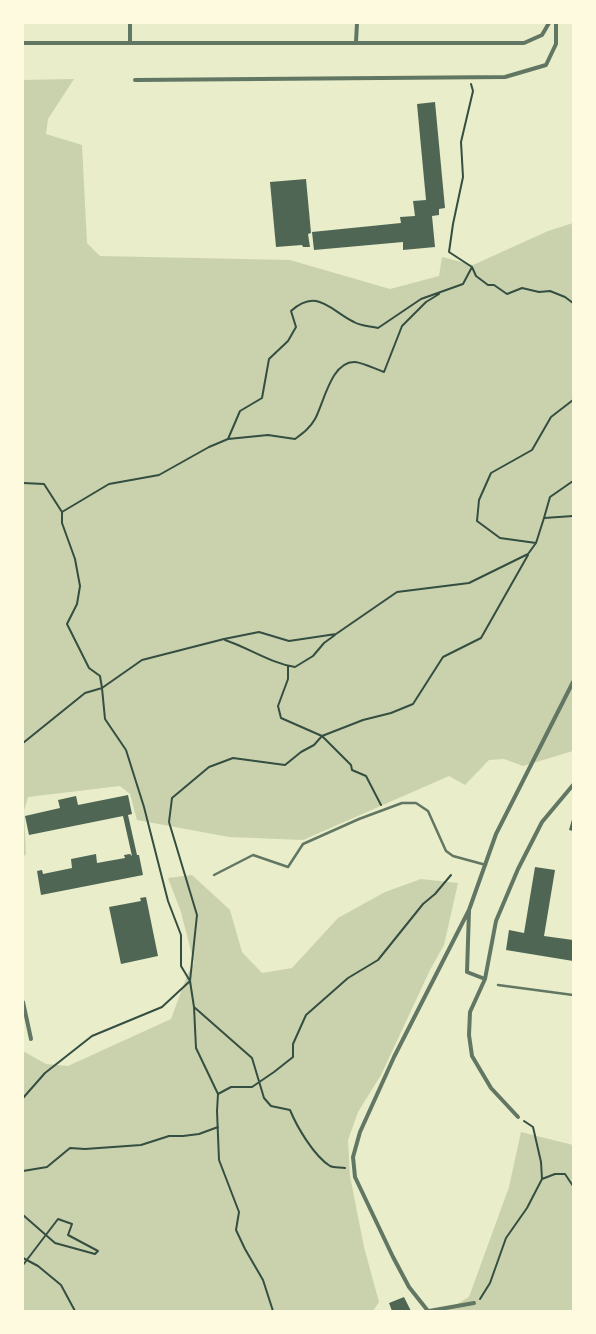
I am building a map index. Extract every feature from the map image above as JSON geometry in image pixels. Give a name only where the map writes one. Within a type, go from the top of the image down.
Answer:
[{"type":"street","points":[[130,23],[130,42]]},
{"type":"street","points":[[356,42],[357,23]]},
{"type":"street","points":[[23,43],[524,43],[542,35],[549,23]]},
{"type":"street","points":[[135,80],[505,77],[546,65],[556,44],[556,23]]},
{"type":"street","points":[[474,1303],[428,1311],[409,1287],[393,1257],[355,1177],[353,1157],[360,1132],[394,1057],[469,910],[487,865],[496,834],[573,682]]},
{"type":"street","points":[[518,1117],[491,1088],[472,1056],[469,1035],[470,1012],[485,978],[496,921],[518,869],[542,822],[573,785]]},
{"type":"street","points":[[469,910],[468,972],[485,978]]},
{"type":"street","points":[[23,1002],[31,1039]]},
{"type":"lane","points":[[214,875],[252,855],[288,867],[303,844],[359,819],[402,803],[416,803],[428,811],[446,851],[453,856],[487,865]]},
{"type":"lane","points":[[498,985],[573,995]]},
{"type":"path","points":[[470,78],[473,91],[461,142],[463,177],[450,252],[472,267],[476,276],[488,285],[494,285],[507,294],[522,288],[539,292],[550,291],[565,297],[573,303]]},
{"type":"path","points":[[228,439],[240,411],[262,398],[269,359],[288,341],[296,328],[291,311],[297,305],[310,301],[326,303],[354,323],[378,328],[421,299],[463,284],[472,267]]},
{"type":"path","points":[[62,512],[109,484],[159,475],[209,447],[228,439],[268,435],[295,438],[308,429],[315,420],[335,372],[343,365],[354,362],[384,372],[402,326],[426,302],[442,292]]},
{"type":"path","points":[[536,543],[500,538],[477,521],[479,500],[491,473],[532,450],[551,417],[573,400]]},
{"type":"path","points":[[274,1311],[263,1280],[244,1249],[236,1230],[239,1212],[219,1160],[218,1094],[196,1048],[194,1008],[190,982],[197,915],[169,822],[172,798],[209,767],[232,758],[285,765],[301,752],[314,745],[322,736],[363,720],[391,713],[413,704],[443,657],[481,638],[528,554],[536,543],[550,497],[573,481]]},
{"type":"path","points":[[23,482],[44,484],[62,512],[62,523],[75,559],[80,586],[77,604],[68,624],[89,668],[100,676],[105,719],[126,750],[144,807],[168,901],[181,935],[181,966],[190,982]]},
{"type":"path","points":[[544,518],[573,516]]},
{"type":"path","points":[[224,639],[243,645],[257,654],[288,666],[295,667],[313,656],[324,643],[336,634],[397,592],[469,583],[528,554]]},
{"type":"path","points":[[23,744],[85,693],[102,688],[142,660],[224,639],[259,632],[289,640],[336,634]]},
{"type":"path","points":[[288,666],[288,679],[278,706],[281,718],[322,736],[351,764],[352,770],[366,776],[383,810]]},
{"type":"path","points":[[218,1094],[231,1087],[252,1087],[293,1057],[293,1044],[306,1015],[348,978],[378,960],[423,904],[435,894],[451,875]]},
{"type":"path","points":[[23,1098],[45,1074],[92,1036],[162,1007],[190,982]]},
{"type":"path","points":[[194,1008],[252,1058],[264,1098],[271,1106],[290,1110],[297,1127],[318,1154],[331,1166],[345,1168]]},
{"type":"path","points":[[474,1303],[480,1301],[490,1283],[506,1238],[527,1208],[542,1178],[541,1162],[533,1127],[518,1117]]},
{"type":"path","points":[[23,1171],[47,1167],[70,1148],[85,1149],[141,1144],[169,1136],[199,1134],[218,1127]]},
{"type":"path","points":[[542,1178],[555,1174],[565,1174],[573,1186]]},
{"type":"path","points":[[23,1215],[55,1243],[95,1254],[98,1251],[68,1235],[72,1224],[58,1218],[40,1242],[27,1261],[23,1265]]},
{"type":"path","points":[[23,1258],[38,1266],[61,1285],[75,1311]]},
{"type":"green space","points":[[74,79],[48,119],[46,134],[82,145],[87,243],[100,256],[290,260],[390,289],[439,276],[442,257],[473,265],[548,231],[573,223],[573,751],[523,766],[504,759],[489,760],[465,785],[449,776],[303,840],[229,837],[137,820],[130,794],[120,786],[28,797],[24,811],[26,854],[23,857],[23,80]]},
{"type":"green space","points":[[192,875],[230,910],[242,952],[262,973],[292,968],[338,918],[385,892],[421,879],[458,883],[444,945],[430,970],[381,1075],[358,1112],[348,1140],[350,1176],[364,1247],[379,1302],[373,1311],[23,1311],[23,1051],[46,1064],[68,1066],[171,1019],[188,973],[194,963],[181,912],[168,878]]},
{"type":"green space","points":[[521,1132],[573,1145],[573,1311],[445,1311],[469,1297],[509,1187]]},
{"type":"building","points":[[435,102],[445,208],[439,209],[439,215],[432,216],[435,247],[403,250],[403,242],[314,250],[312,232],[401,223],[400,217],[415,216],[413,201],[426,200],[417,104]]},
{"type":"building","points":[[306,179],[311,233],[308,234],[310,247],[303,247],[302,245],[276,247],[270,182]]},
{"type":"building","points":[[128,795],[132,814],[128,815],[143,875],[41,895],[37,871],[42,870],[43,874],[72,868],[71,859],[96,854],[97,863],[125,858],[124,855],[130,854],[132,856],[123,816],[29,835],[25,816],[60,808],[58,800],[76,796],[78,805]]},
{"type":"building","points":[[573,816],[573,831],[569,830]]},
{"type":"building","points":[[535,867],[555,870],[544,936],[573,940],[573,961],[506,950],[509,930],[524,933]]},
{"type":"building","points":[[146,897],[158,956],[121,964],[109,907],[141,901],[140,898]]},
{"type":"building","points":[[404,1297],[411,1311],[392,1311],[389,1303]]}]
